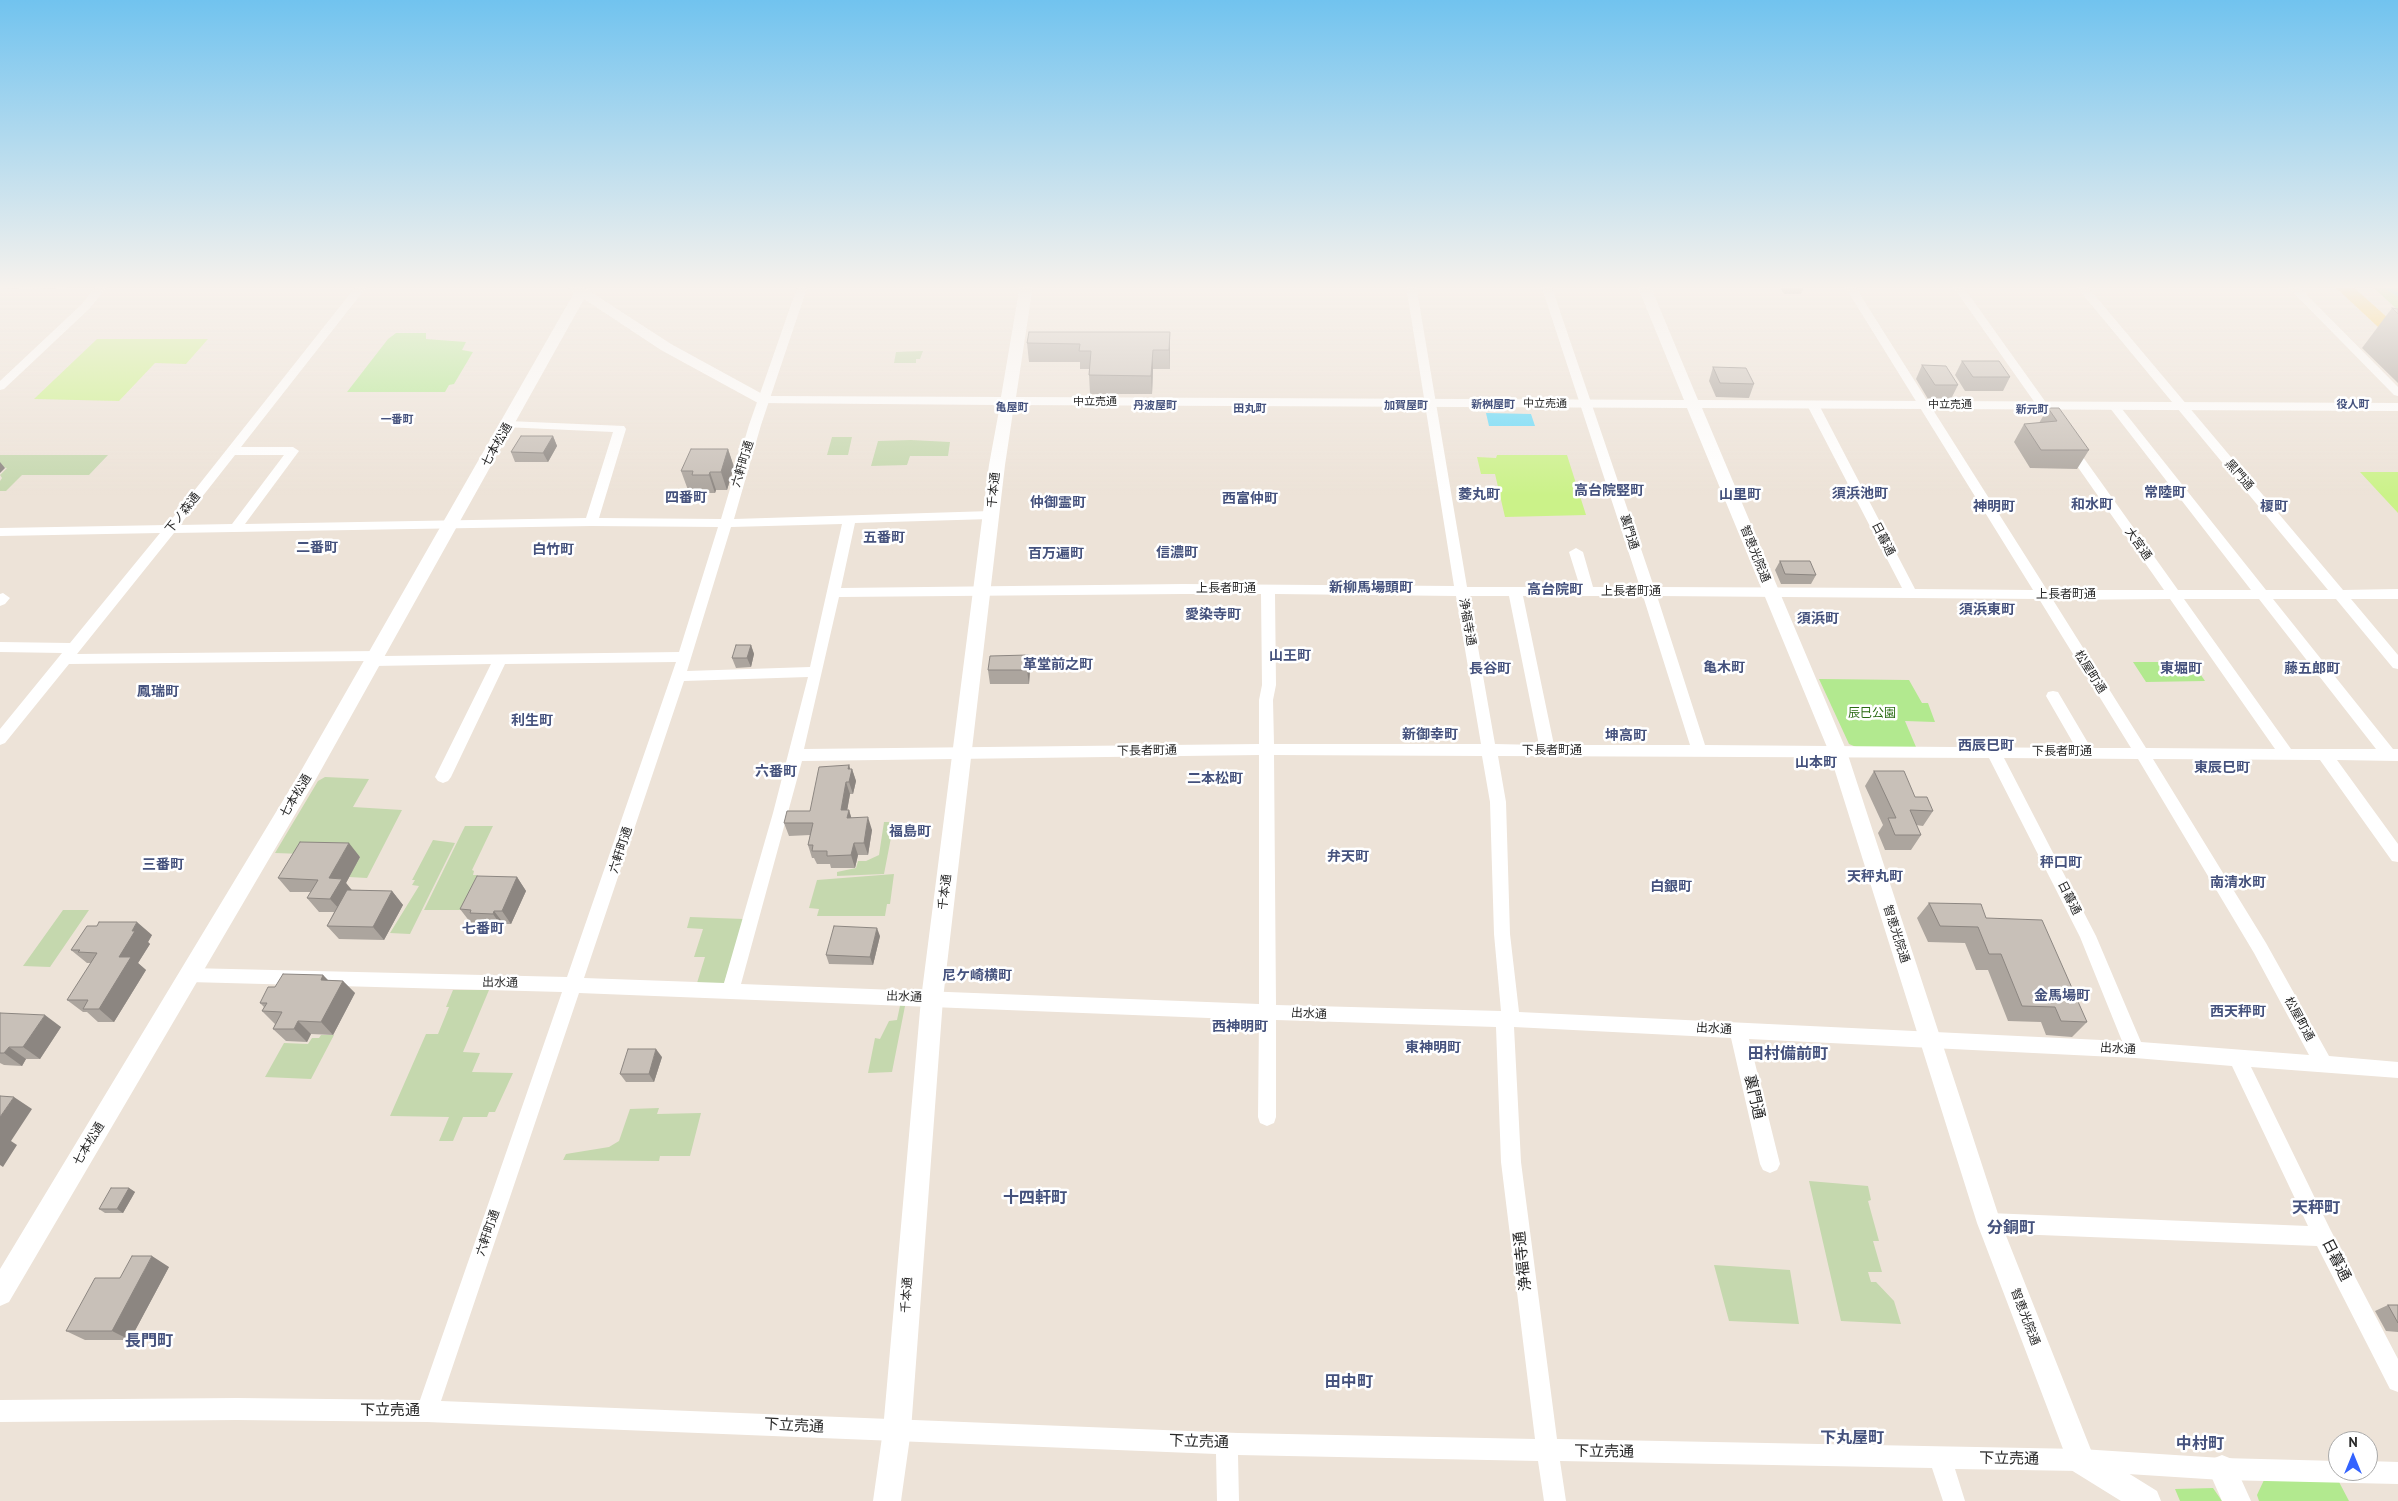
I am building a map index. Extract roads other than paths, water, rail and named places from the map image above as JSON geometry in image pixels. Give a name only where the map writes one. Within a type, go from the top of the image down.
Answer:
[{"type":"street","points":[[0,387],[34,355]]},
{"type":"street","name":"下ノ森通","points":[[0,739],[171,528],[307,355]]},
{"type":"street","name":"七本松通","points":[[0,1293],[376,658],[508,425],[542,355]]},
{"type":"street","name":"中立売通","points":[[681,355],[764,400],[2398,407]]},
{"type":"street","name":"六軒町通","points":[[427,1411],[572,985],[597,922],[679,676],[779,355]]},
{"type":"street","name":"千本通","points":[[887,1501],[897,1430],[932,999],[981,591],[1006,402],[1014,355]]},
{"type":"street","name":"浄福寺通","points":[[1422,355],[1498,802],[1502,934],[1508,1020],[1511,1162],[1546,1451],[1554,1501]]},
{"type":"street","name":"裏門通","points":[[1570,355],[1700,752]]},
{"type":"street","name":"智恵光院通","points":[[1673,355],[1838,752],[1989,1223],[2081,1460]]},
{"type":"street","name":"松屋町通","points":[[1894,355],[2141,752],[2260,948],[2323,1064]]},
{"type":"street","name":"大宮通","points":[[2007,355],[2286,753]]},
{"type":"street","name":"黒門通","points":[[2138,355],[2398,664]]},
{"type":"street","points":[[2361,355],[2398,393]]},
{"type":"street","name":"日暮通","points":[[1813,405],[1911,593]]},
{"type":"street","points":[[2114,406],[2202,520],[2265,595],[2393,755]]},
{"type":"street","points":[[508,425],[620,429],[591,522]]},
{"type":"street","points":[[231,451],[293,451],[236,527]]},
{"type":"street","points":[[0,532],[236,527],[849,520],[992,515]]},
{"type":"street","points":[[730,991],[795,756],[816,672],[849,520]]},
{"type":"street","points":[[1576,552],[1588,592]]},
{"type":"street","points":[[1267,1117],[1268,589]]},
{"type":"street","name":"上長者町通","points":[[833,594],[1268,589],[1462,592],[1770,591],[2043,595],[2398,594]]},
{"type":"street","points":[[1515,592],[1548,751]]},
{"type":"street","points":[[0,647],[68,654],[501,659],[685,656]]},
{"type":"street","points":[[443,778],[501,659]]},
{"type":"street","points":[[679,676],[816,672]]},
{"type":"street","points":[[2053,696],[2086,752]]},
{"type":"street","name":"下長者町通","points":[[795,756],[1267,750],[2141,752],[2393,755]]},
{"type":"street","name":"日暮通","points":[[1993,752],[2088,936],[2134,1050]]},
{"type":"street","points":[[2323,753],[2398,856]]},
{"type":"street","name":"出水通","points":[[189,975],[572,985],[1508,1020],[2134,1050],[2398,1070]]},
{"type":"street","name":"裏門通","points":[[1738,1030],[1770,1164]]},
{"type":"street","name":"日暮通","points":[[2237,1058],[2323,1236],[2398,1381]]},
{"type":"street","points":[[1989,1223],[2323,1236]]},
{"type":"street","name":"下立売通","points":[[0,1411],[237,1409],[427,1411],[1228,1443],[1546,1451],[2081,1460],[2222,1469],[2398,1472]]},
{"type":"street","points":[[1228,1443],[1228,1501]]},
{"type":"street","points":[[1940,1458],[1954,1501]]},
{"type":"street","points":[[2081,1460],[2147,1501]]},
{"type":"street","points":[[2222,1469],[2237,1501]]},
{"type":"water","points":[[1486,413],[1531,414],[1535,426],[1489,426]]},
{"type":"district","name":"新桝屋町","points":[[1493,405]]},
{"type":"district","name":"役人町","points":[[2353,405]]},
{"type":"district","name":"丹波屋町","points":[[1155,406]]},
{"type":"district","name":"加賀屋町","points":[[1406,406]]},
{"type":"district","name":"亀屋町","points":[[1012,408]]},
{"type":"district","name":"田丸町","points":[[1250,409]]},
{"type":"district","name":"新元町","points":[[2032,410]]},
{"type":"district","name":"一番町","points":[[397,420]]},
{"type":"district","name":"高台院竪町","points":[[1609,491]]},
{"type":"district","name":"常陸町","points":[[2165,493]]},
{"type":"district","name":"須浜池町","points":[[1860,494]]},
{"type":"district","name":"菱丸町","points":[[1479,495]]},
{"type":"district","name":"山里町","points":[[1740,495]]},
{"type":"district","name":"四番町","points":[[686,498]]},
{"type":"district","name":"西富仲町","points":[[1250,499]]},
{"type":"district","name":"仲御霊町","points":[[1058,503]]},
{"type":"district","name":"和水町","points":[[2092,505]]},
{"type":"district","name":"神明町","points":[[1994,507]]},
{"type":"district","name":"榎町","points":[[2274,507]]},
{"type":"district","name":"五番町","points":[[884,538]]},
{"type":"district","name":"二番町","points":[[317,548]]},
{"type":"district","name":"白竹町","points":[[553,550]]},
{"type":"district","name":"信濃町","points":[[1177,553]]},
{"type":"district","name":"百万遍町","points":[[1056,554]]},
{"type":"district","name":"新柳馬場頭町","points":[[1371,588]]},
{"type":"district","name":"高台院町","points":[[1555,590]]},
{"type":"district","name":"須浜東町","points":[[1987,610]]},
{"type":"district","name":"愛染寺町","points":[[1213,615]]},
{"type":"district","name":"須浜町","points":[[1818,619]]},
{"type":"district","name":"山王町","points":[[1290,656]]},
{"type":"district","name":"革堂前之町","points":[[1058,665]]},
{"type":"district","name":"亀木町","points":[[1724,668]]},
{"type":"district","name":"長谷町","points":[[1490,669]]},
{"type":"district","name":"東堀町","points":[[2181,669]]},
{"type":"district","name":"藤五郎町","points":[[2312,669]]},
{"type":"district","name":"鳳瑞町","points":[[158,692]]},
{"type":"district","name":"利生町","points":[[532,721]]},
{"type":"district","name":"新御幸町","points":[[1430,735]]},
{"type":"district","name":"坤高町","points":[[1626,736]]},
{"type":"district","name":"西辰巳町","points":[[1986,746]]},
{"type":"district","name":"山本町","points":[[1816,763]]},
{"type":"district","name":"東辰巳町","points":[[2222,768]]},
{"type":"district","name":"六番町","points":[[776,772]]},
{"type":"district","name":"二本松町","points":[[1215,779]]},
{"type":"district","name":"福島町","points":[[910,832]]},
{"type":"district","name":"弁天町","points":[[1348,857]]},
{"type":"district","name":"秤口町","points":[[2061,863]]},
{"type":"district","name":"三番町","points":[[163,865]]},
{"type":"district","name":"天秤丸町","points":[[1875,877]]},
{"type":"district","name":"南清水町","points":[[2238,883]]},
{"type":"district","name":"白銀町","points":[[1671,887]]},
{"type":"district","name":"七番町","points":[[483,929]]},
{"type":"district","name":"尼ケ崎横町","points":[[977,976]]},
{"type":"district","name":"金馬場町","points":[[2062,996]]},
{"type":"district","name":"西天秤町","points":[[2238,1012]]},
{"type":"district","name":"西神明町","points":[[1240,1027]]},
{"type":"district","name":"東神明町","points":[[1433,1048]]},
{"type":"district","name":"田村備前町","points":[[1788,1054]]},
{"type":"district","name":"十四軒町","points":[[1035,1198]]},
{"type":"district","name":"天秤町","points":[[2316,1208]]},
{"type":"district","name":"分銅町","points":[[2011,1228]]},
{"type":"district","name":"長門町","points":[[149,1341]]},
{"type":"district","name":"田中町","points":[[1349,1382]]},
{"type":"district","name":"下丸屋町","points":[[1852,1438]]},
{"type":"district","name":"中村町","points":[[2200,1444]]},
{"type":"park label","name":"辰巳公園","points":[[1872,714]]}]
